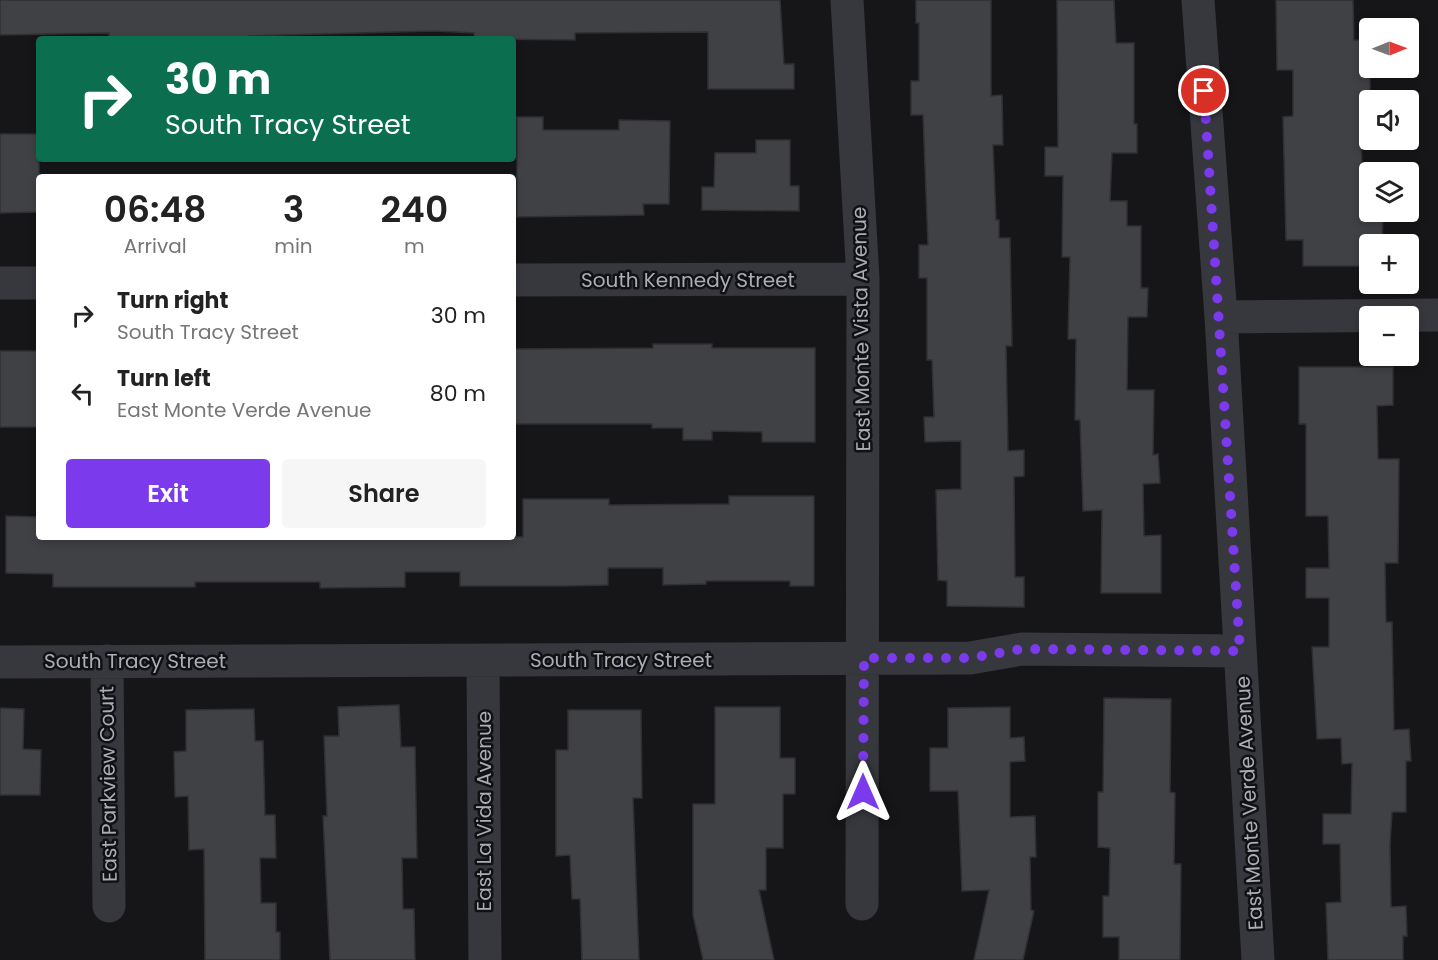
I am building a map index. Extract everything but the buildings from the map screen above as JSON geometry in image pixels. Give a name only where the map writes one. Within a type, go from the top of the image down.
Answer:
[{"type":"street","name":"East Monte Vista Avenue","points":[[847,0],[863,279],[862,904]]},
{"type":"street","name":"East Monte Verde Avenue","points":[[1198,0],[1221,317],[1258,960]]},
{"type":"street","name":"South Kennedy Street","points":[[516,280],[863,279]]},
{"type":"street","points":[[0,283],[36,283]]},
{"type":"street","points":[[1221,317],[1438,315]]},
{"type":"street","name":"South Tracy Street","points":[[0,662],[970,658],[1022,649],[1240,651]]},
{"type":"street","name":"East Parkview Court","points":[[107,661],[109,906]]},
{"type":"street","name":"East La Vida Avenue","points":[[483,661],[484,960]]},
{"type":"route","points":[[863,792],[864,658],[970,658],[1022,649],[1240,651],[1221,317],[1204,91]]}]
